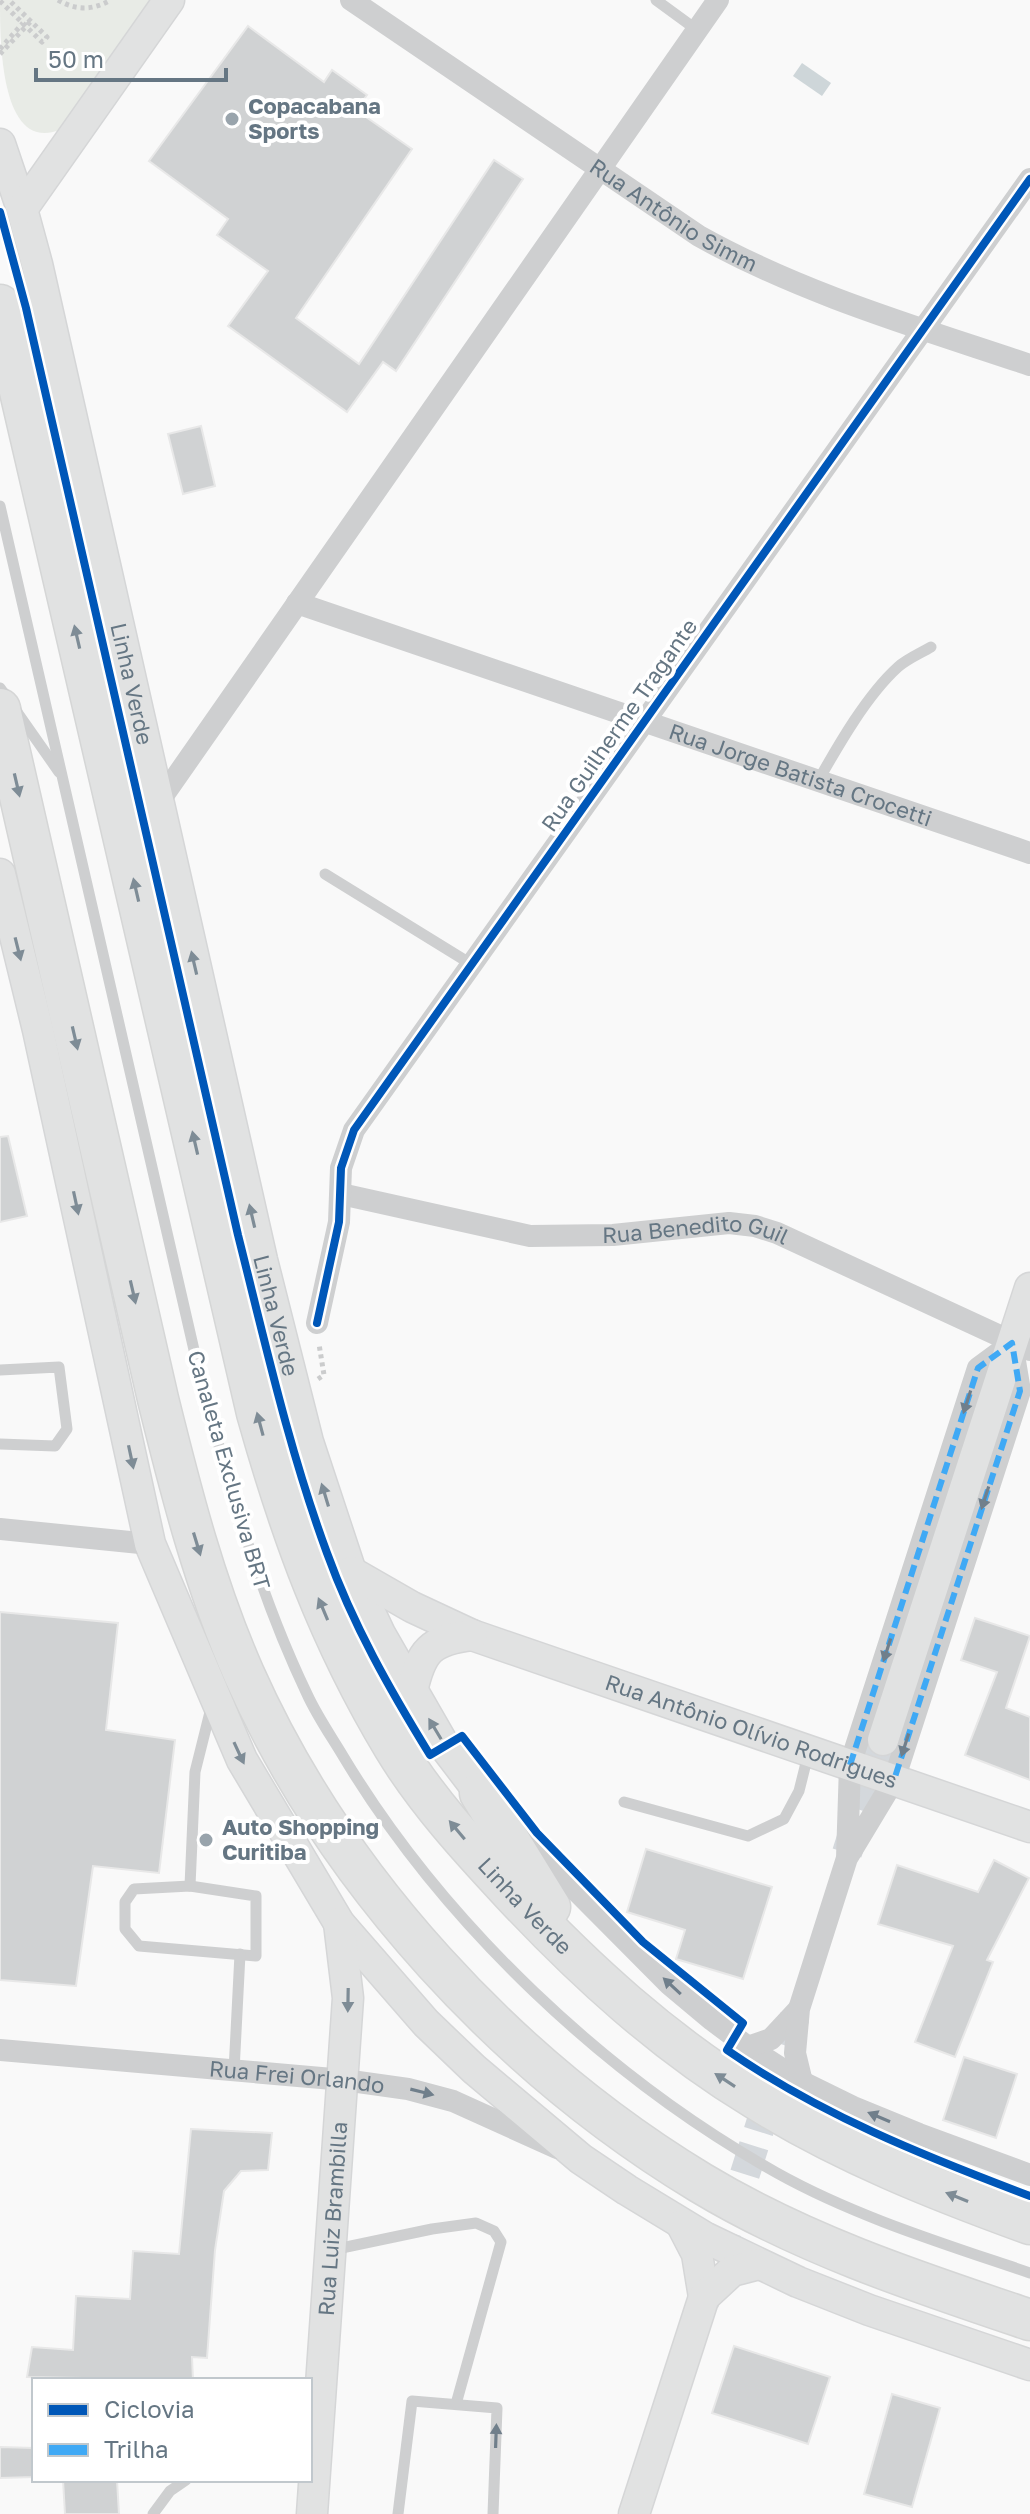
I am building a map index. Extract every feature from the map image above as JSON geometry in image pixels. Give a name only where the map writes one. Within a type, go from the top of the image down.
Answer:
[{"type":"highway","name":"Linha Verde","points":[[0,305],[257,1413],[299,1552],[346,1658],[396,1750],[481,1859],[587,1969],[670,2040],[757,2100],[849,2149],[901,2174],[1030,2224]]},
{"type":"highway","points":[[0,709],[180,1488],[210,1587],[244,1675],[324,1819],[371,1886],[441,1969],[574,2093],[642,2143],[702,2183],[813,2240],[883,2269],[1030,2320]]},
{"type":"highway","points":[[480,1793],[587,1969]]},
{"type":"main road","points":[[22,209],[169,0]]},
{"type":"main road","name":"Linha Verde","points":[[0,144],[37,264],[285,1355],[317,1469],[351,1572],[412,1691],[445,1747],[480,1793]]},
{"type":"main road","points":[[0,874],[38,1030],[150,1544],[242,1760],[339,1923],[426,2023],[474,2069],[581,2159],[682,2225],[759,2264],[869,2310],[1030,2365]]},
{"type":"main road","points":[[883,1740],[1021,1346],[1030,1288]]},
{"type":"main road","name":"Rua Antônio Olívio Rodrigues","points":[[351,1572],[412,1607],[472,1635],[1030,1827]]},
{"type":"main road","points":[[412,1691],[417,1666],[435,1643],[472,1635]]},
{"type":"main road","name":"Rua Luiz Brambilla","points":[[312,2514],[314,2439],[344,2080],[348,1984],[339,1923]]},
{"type":"main road","points":[[634,2514],[704,2297],[697,2254],[682,2225]]},
{"type":"main road","points":[[704,2297],[732,2271],[759,2264]]},
{"type":"street","name":"Rua Antônio Simm","points":[[351,0],[699,236],[747,263],[843,303],[1030,365]]},
{"type":"street","points":[[158,803],[718,0]]},
{"type":"street","name":"Rua Guilherme Tragante","points":[[317,1323],[336,1242],[341,1168],[354,1130],[1030,179]]},
{"type":"street","name":"Rua Jorge Batista Crocetti","points":[[297,603],[1030,853]]},
{"type":"street","name":"Rua Benedito Guil","points":[[341,1194],[494,1231],[530,1236],[613,1235],[716,1223],[755,1226],[777,1233],[1021,1346]]},
{"type":"street","points":[[802,2082],[795,2053],[799,2009],[847,1858],[894,1780],[1020,1391],[1021,1346],[978,1368],[850,1765],[847,1858]]},
{"type":"street","points":[[0,1529],[150,1544]]},
{"type":"street","name":"Linha Verde","points":[[480,1793],[669,1984],[748,2047],[802,2082],[919,2134],[1030,2175]]},
{"type":"street","points":[[748,2047],[771,2039],[799,2009]]},
{"type":"street","name":"Rua Frei Orlando","points":[[0,2050],[344,2080],[408,2089],[444,2098],[581,2159]]},
{"type":"lane","points":[[656,0],[697,30]]},
{"type":"lane","name":"Canaleta Exclusiva BRT","points":[[0,506],[200,1376],[234,1507],[270,1613],[308,1698],[367,1796],[433,1884],[497,1953],[586,2036],[658,2095],[750,2157],[826,2197],[1030,2273]]},
{"type":"lane","points":[[818,781],[869,702],[899,666],[931,647]]},
{"type":"lane","name":"Canaleta Exclusiva BRT","points":[[0,688],[64,779]]},
{"type":"lane","points":[[325,874],[471,964]]},
{"type":"lane","points":[[0,1370],[59,1367],[67,1429],[55,1446],[0,1444]]},
{"type":"lane","points":[[190,1886],[195,1772],[214,1696]]},
{"type":"lane","points":[[624,1802],[748,1836],[784,1819],[799,1791],[809,1751]]},
{"type":"lane","points":[[190,1886],[256,1896],[256,1956],[240,1954],[139,1946],[125,1929],[125,1902],[134,1889],[190,1886]]},
{"type":"lane","points":[[234,2071],[240,1954]]},
{"type":"lane","points":[[332,2251],[432,2229],[476,2223],[494,2231],[501,2242],[456,2404]]},
{"type":"lane","points":[[398,2514],[412,2401],[497,2408],[493,2514]]},
{"type":"lane","points":[[153,2514],[170,2491],[183,2482]]},
{"type":"path","points":[[0,1],[42,42],[47,37],[9,0]]},
{"type":"path","points":[[58,0],[73,8],[86,9],[111,0]]},
{"type":"path","points":[[0,51],[31,21]]},
{"type":"path","points":[[0,51],[23,23]]},
{"type":"shaded area","points":[[0,0],[156,0],[62,129],[42,133],[26,126],[15,111],[8,90],[3,66]]},
{"type":"shaded area","points":[[802,63],[831,83],[822,96],[793,76]]},
{"type":"building","points":[[248,26],[324,82],[332,70],[367,95],[356,110],[412,149],[296,318],[359,364],[494,160],[523,179],[396,371],[383,362],[347,412],[228,326],[268,271],[217,235],[228,219],[149,161]]},
{"type":"building","points":[[201,426],[215,486],[183,494],[168,434]]},
{"type":"building","points":[[8,1136],[27,1216],[0,1222],[0,1137]]},
{"type":"building","points":[[0,1612],[118,1623],[106,1730],[175,1740],[159,1873],[93,1866],[76,1986],[0,1980]]},
{"type":"building","points":[[975,1618],[1030,1636],[1006,1708],[1030,1717],[1030,1780],[965,1755],[997,1672],[961,1660]]},
{"type":"building","points":[[646,1849],[772,1887],[743,1979],[676,1959],[685,1930],[627,1912]]},
{"type":"building","points":[[994,1860],[1029,1878],[987,1960],[993,1962],[955,2057],[915,2042],[953,1946],[878,1924],[897,1865],[978,1892]]},
{"type":"building","points":[[964,2057],[1017,2074],[996,2138],[943,2120]]},
{"type":"building","points":[[191,2129],[272,2133],[268,2170],[241,2171],[224,2191],[215,2250],[207,2358],[192,2357],[193,2378],[27,2377],[32,2347],[73,2350],[76,2296],[130,2299],[133,2251],[179,2254]]},
{"type":"building","points":[[734,2346],[830,2377],[808,2444],[712,2413]]},
{"type":"building","points":[[892,2394],[940,2408],[912,2507],[864,2494]]},
{"type":"building","points":[[0,2447],[32,2448],[32,2477],[0,2478]]},
{"type":"building","points":[[63,2482],[117,2482],[119,2514],[65,2514]]},
{"type":"tunnel","points":[[847,1853],[883,1740]]},
{"type":"tunnel","points":[[704,2303],[796,2013]]},
{"type":"marked path","points":[[850,1765],[978,1368],[1012,1343],[1020,1391],[894,1780]]},
{"type":"cycle path","points":[[317,1323],[339,1222],[341,1168],[354,1130],[1030,179]]},
{"type":"cycle path","points":[[0,212],[26,308],[268,1355],[313,1514],[337,1580],[373,1657],[430,1755],[462,1736],[537,1833],[643,1942],[743,2023],[727,2050],[836,2114],[912,2149],[1030,2196]]},
{"type":"place","name":"Copacabana Sports","points":[[232,119]]},
{"type":"place","name":"Auto Shopping Curitiba","points":[[206,1840]]}]
